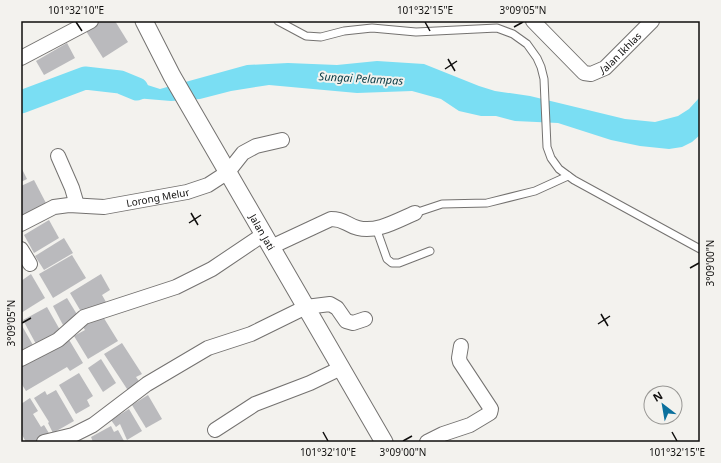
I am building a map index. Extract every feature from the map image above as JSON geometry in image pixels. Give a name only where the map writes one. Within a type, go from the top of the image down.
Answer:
[{"type":"street","points":[[21,58],[91,21]]},
{"type":"street","name":"Jalan Jati","points":[[144,21],[172,76],[384,442]]},
{"type":"street","name":"Jalan Ikhlas","points":[[533,21],[584,73],[591,74],[605,68],[652,21]]},
{"type":"street","name":"Lorong Melur","points":[[21,224],[54,207],[76,205],[104,207],[187,192],[208,185],[228,172],[243,153],[264,143],[282,140]]},
{"type":"street","points":[[58,156],[72,188],[76,205]]},
{"type":"street","points":[[21,359],[58,340],[84,317],[176,287],[267,241],[331,219],[341,219],[358,228],[376,228],[416,213]]},
{"type":"street","points":[[21,249],[30,264]]},
{"type":"street","points":[[44,442],[73,435],[93,425],[147,384],[208,348],[251,334],[306,307],[330,304],[337,308],[346,322],[353,323],[365,319]]},
{"type":"street","points":[[426,442],[443,434],[470,425],[490,413],[491,409],[460,362],[461,346]]},
{"type":"street","points":[[215,430],[255,404],[310,383],[341,368]]},
{"type":"lane","points":[[278,21],[306,36],[321,37],[344,31],[372,28],[416,32],[497,28],[513,34],[527,44],[536,58],[544,79],[545,129],[547,147],[551,158],[560,169],[568,176],[700,249]]},
{"type":"lane","points":[[416,213],[442,204],[488,203],[535,191],[568,176]]},
{"type":"lane","points":[[376,228],[387,259],[392,263],[399,263],[430,251]]},
{"type":"water","points":[[377,61],[424,64],[495,91],[530,96],[625,119],[655,122],[678,116],[689,109],[700,97],[700,135],[692,142],[682,147],[669,149],[640,146],[611,140],[558,123],[515,121],[496,116],[481,116],[459,111],[441,99],[412,91],[357,93],[269,85],[231,91],[200,99],[171,101],[135,98],[105,89],[113,74],[160,89],[247,65],[288,63],[337,65]]},
{"type":"building","points":[[101,21],[115,21],[128,42],[103,58],[86,31]]},
{"type":"building","points":[[67,43],[75,58],[44,75],[36,61]]},
{"type":"building","points":[[21,167],[27,179],[21,182]]},
{"type":"building","points":[[34,180],[47,205],[21,219],[21,186]]},
{"type":"building","points":[[49,220],[59,238],[34,253],[24,235]]},
{"type":"building","points":[[64,238],[73,253],[44,270],[35,256]]},
{"type":"building","points":[[72,255],[86,278],[53,298],[39,274]]},
{"type":"building","points":[[31,274],[45,298],[21,313],[21,281]]},
{"type":"building","points":[[101,274],[110,290],[102,295],[106,302],[83,315],[70,293]]},
{"type":"building","points":[[67,298],[78,316],[63,325],[53,306]]},
{"type":"building","points":[[47,307],[60,330],[36,344],[23,320]]},
{"type":"building","points":[[102,315],[118,341],[88,359],[74,336],[85,330],[83,327]]},
{"type":"building","points":[[21,324],[34,347],[21,354]]},
{"type":"building","points":[[68,338],[83,363],[70,371],[67,367],[26,391],[21,383],[21,366]]},
{"type":"building","points":[[122,343],[142,374],[136,377],[141,384],[129,392],[104,354]]},
{"type":"building","points":[[101,359],[116,383],[103,392],[88,368]]},
{"type":"building","points":[[79,373],[93,396],[87,400],[90,406],[76,414],[59,385]]},
{"type":"building","points":[[56,390],[74,421],[53,433],[48,423],[49,422],[34,398],[45,391],[47,395]]},
{"type":"building","points":[[148,395],[162,419],[146,428],[132,405]]},
{"type":"building","points":[[30,398],[38,411],[33,414],[41,427],[44,425],[50,435],[37,442],[26,442],[21,433],[21,404]]},
{"type":"building","points":[[129,409],[142,431],[127,440],[120,424],[116,427],[111,420]]},
{"type":"building","points":[[111,426],[114,432],[118,430],[124,441],[93,442],[91,437]]},
{"type":"waterway","name":"Sungai Pelampas","points":[[21,102],[85,78],[120,82],[137,89]]}]
